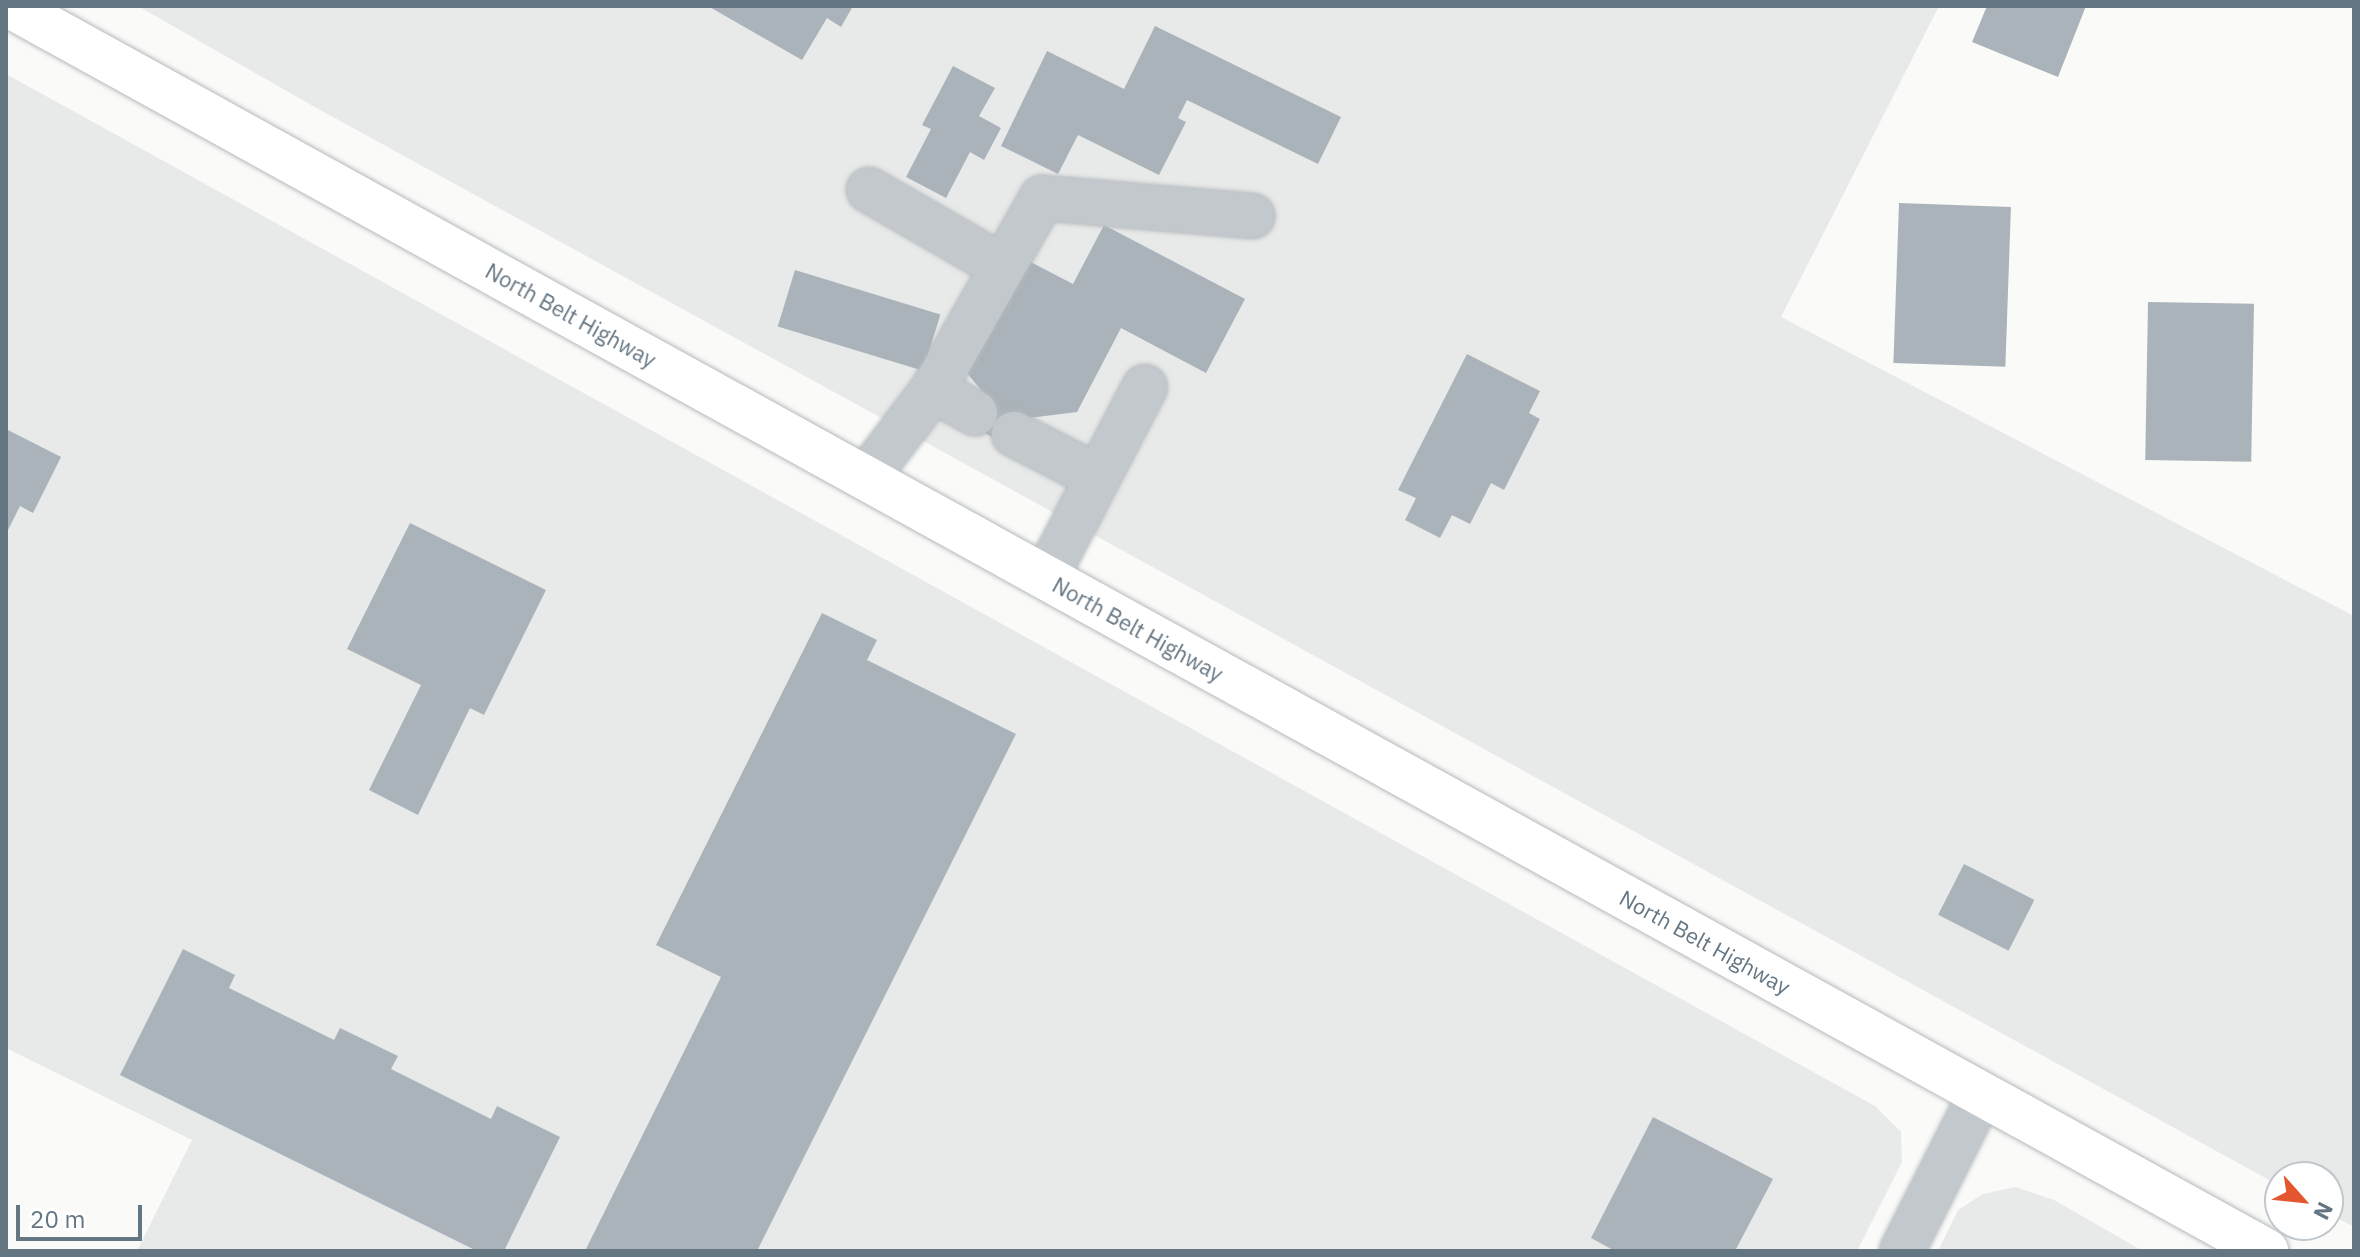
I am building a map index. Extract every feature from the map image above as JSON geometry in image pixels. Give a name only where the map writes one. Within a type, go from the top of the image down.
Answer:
[{"type":"main road","name":"North Belt Highway","points":[[10,6],[2266,1251]]},
{"type":"street","points":[[869,190],[1001,266]]},
{"type":"street","points":[[866,478],[933,390],[1042,198],[1252,216]]},
{"type":"street","points":[[1046,577],[1145,387]]},
{"type":"street","points":[[933,390],[975,413]]},
{"type":"street","points":[[1014,434],[1098,477]]},
{"type":"street","points":[[1902,1251],[1981,1094]]},
{"type":"shaded area","points":[[138,6],[1939,6],[1781,317],[2354,616],[2354,1227],[2344,1222],[2344,1161],[2264,1161],[2264,1177],[313,106]]},
{"type":"shaded area","points":[[6,74],[1875,1106],[1901,1132],[1902,1162],[1857,1251],[137,1251],[192,1140],[6,1048]]},
{"type":"shaded area","points":[[2015,1187],[2054,1200],[2143,1251],[1938,1251],[1958,1210],[1983,1194]]},
{"type":"building","points":[[708,6],[853,6],[841,27],[827,18],[802,60]]},
{"type":"building","points":[[1987,6],[2086,6],[2058,77],[1972,42]]},
{"type":"building","points":[[1155,26],[1341,117],[1318,164],[1187,100],[1178,118],[1186,122],[1159,175],[1078,135],[1058,174],[1001,146],[1047,51],[1124,89]]},
{"type":"building","points":[[953,66],[995,88],[979,116],[1001,128],[984,160],[970,152],[946,198],[906,177],[931,129],[922,125]]},
{"type":"building","points":[[1899,203],[2011,207],[2005,367],[1893,363]]},
{"type":"building","points":[[1104,225],[1245,299],[1206,373],[1121,328],[1077,412],[1021,419],[1008,445],[969,425],[985,395],[967,373],[1021,257],[1073,284]]},
{"type":"building","points":[[795,270],[940,314],[923,371],[778,326]]},
{"type":"building","points":[[2148,302],[2254,304],[2251,462],[2145,460]]},
{"type":"building","points":[[1467,354],[1540,391],[1529,413],[1540,419],[1504,490],[1491,483],[1470,524],[1452,515],[1440,538],[1405,520],[1416,498],[1398,490]]},
{"type":"building","points":[[6,429],[61,457],[33,513],[20,506],[6,534]]},
{"type":"building","points":[[410,523],[546,590],[484,715],[470,708],[418,815],[369,790],[421,685],[347,649]]},
{"type":"building","points":[[822,613],[877,640],[867,660],[1016,734],[757,1251],[585,1251],[721,977],[656,945]]},
{"type":"building","points":[[1964,864],[2034,900],[2009,951],[1938,915]]},
{"type":"building","points":[[183,949],[235,975],[229,988],[334,1040],[340,1028],[398,1056],[391,1069],[491,1119],[497,1106],[560,1137],[504,1251],[477,1251],[120,1075]]},
{"type":"building","points":[[1653,1117],[1773,1179],[1735,1251],[1615,1251],[1591,1238]]}]
